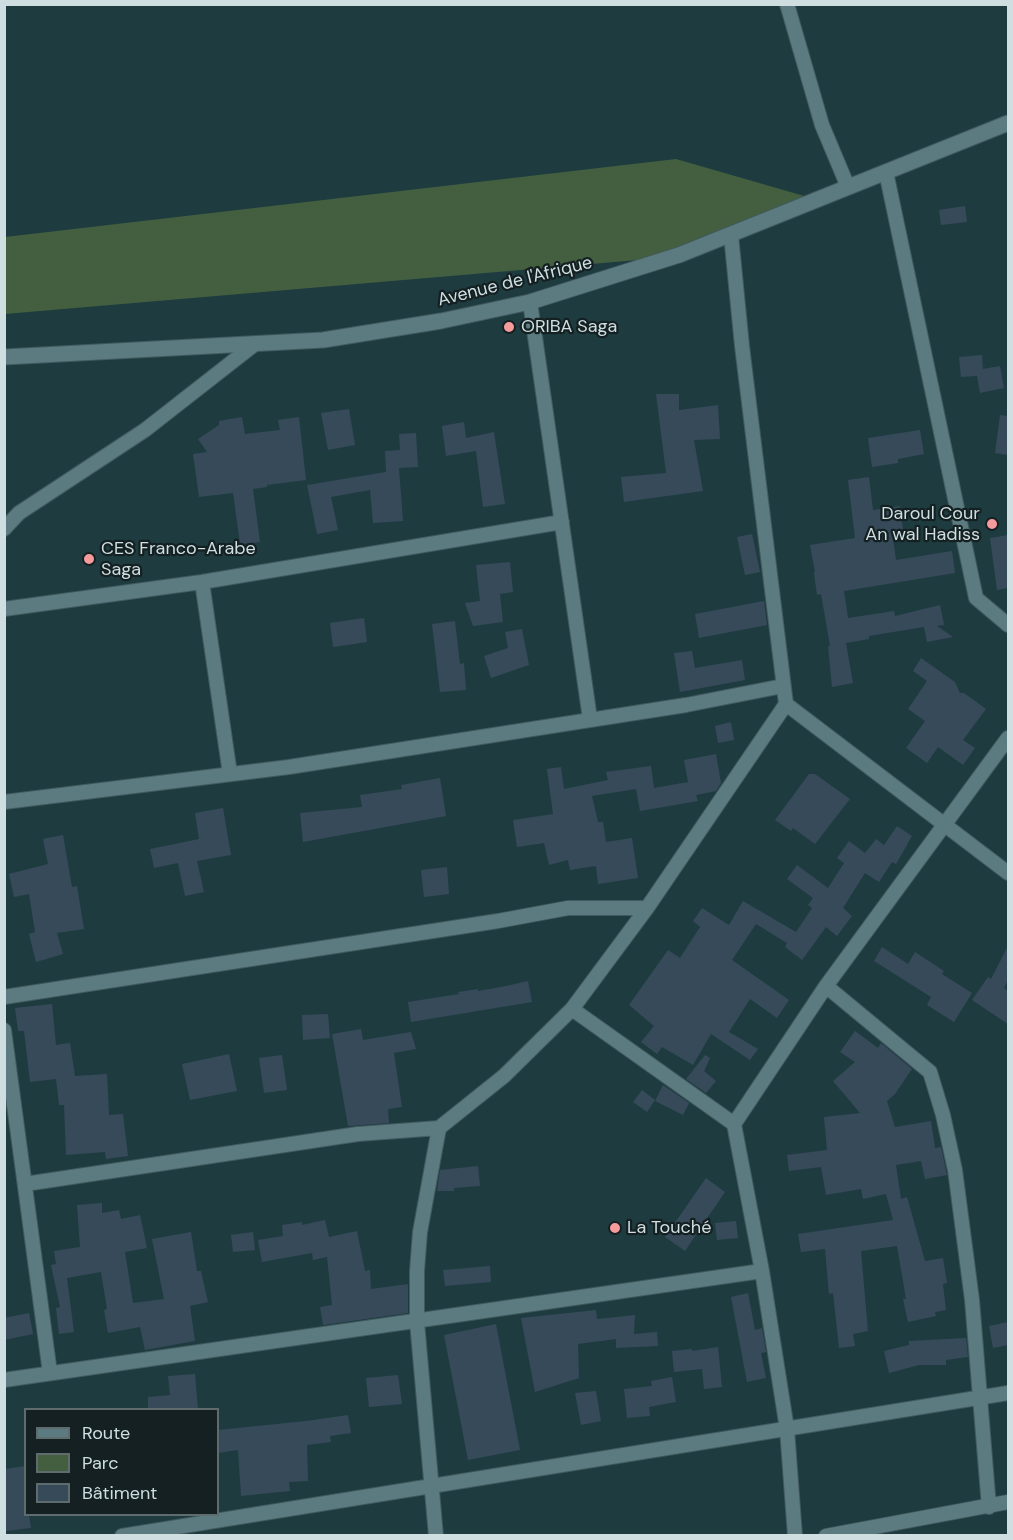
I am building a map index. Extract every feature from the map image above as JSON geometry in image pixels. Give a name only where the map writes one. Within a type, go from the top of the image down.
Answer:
[{"type":"main road","name":"Avenue de l'Afrique","points":[[4,357],[323,340],[441,321],[530,302],[650,265],[731,235],[1008,123]]},
{"type":"street","points":[[787,4],[822,125],[848,187]]},
{"type":"street","points":[[886,172],[976,598],[1008,625]]},
{"type":"street","points":[[731,235],[743,358],[786,704],[1008,873]]},
{"type":"street","points":[[530,302],[590,719]]},
{"type":"street","points":[[4,529],[19,513],[145,429],[255,344]]},
{"type":"street","points":[[4,609],[202,582],[562,522]]},
{"type":"street","points":[[202,582],[230,774]]},
{"type":"street","points":[[4,802],[289,767],[686,705],[783,686]]},
{"type":"street","points":[[25,1184],[358,1134],[439,1128],[504,1076],[572,1009],[647,908],[786,704]]},
{"type":"street","points":[[734,1124],[826,986],[1008,738]]},
{"type":"street","points":[[4,997],[498,921],[568,908],[647,908]]},
{"type":"street","points":[[826,986],[930,1072],[953,1159],[972,1300],[988,1507]]},
{"type":"street","points":[[572,1009],[734,1124],[762,1271],[787,1429],[795,1536]]},
{"type":"street","points":[[4,1030],[50,1373]]},
{"type":"street","points":[[436,1536],[417,1322],[417,1271],[429,1176],[439,1128]]},
{"type":"street","points":[[4,1380],[762,1271]]},
{"type":"street","points":[[122,1536],[1008,1393]]},
{"type":"street","points":[[826,1536],[1008,1502]]},
{"type":"green space","points":[[676,159],[825,202],[638,260],[5,314],[5,237]]},
{"type":"building","points":[[965,206],[967,222],[941,225],[939,210]]},
{"type":"building","points":[[982,355],[983,369],[1000,366],[1004,388],[980,393],[977,376],[961,377],[959,357]]},
{"type":"building","points":[[656,394],[679,394],[679,410],[718,405],[720,439],[694,440],[703,491],[624,502],[621,477],[666,473]]},
{"type":"building","points":[[349,409],[355,445],[328,450],[321,413]]},
{"type":"building","points":[[1000,415],[1008,416],[1008,455],[995,453]]},
{"type":"building","points":[[242,417],[245,434],[280,430],[278,420],[299,417],[306,480],[253,489],[260,542],[240,544],[233,493],[199,497],[193,454],[207,452],[198,439],[219,425],[219,421]]},
{"type":"building","points":[[464,422],[466,438],[494,432],[505,504],[483,507],[476,451],[446,456],[442,426]]},
{"type":"building","points":[[920,430],[924,454],[898,459],[898,463],[872,467],[868,438]]},
{"type":"building","points":[[416,433],[418,467],[399,468],[403,521],[373,523],[370,490],[331,497],[338,530],[317,534],[307,485],[386,472],[385,451],[400,450],[399,434]]},
{"type":"building","points":[[869,477],[873,510],[900,506],[903,529],[892,531],[896,560],[952,551],[955,573],[844,591],[848,618],[894,611],[895,616],[940,605],[944,625],[937,626],[953,637],[927,642],[924,627],[869,636],[869,639],[846,643],[853,683],[832,687],[828,646],[830,646],[821,594],[817,595],[810,545],[855,538],[848,480]]},
{"type":"building","points":[[752,534],[760,572],[745,575],[737,537]]},
{"type":"building","points":[[1008,535],[1008,588],[997,590],[990,538]]},
{"type":"building","points":[[510,562],[513,592],[500,594],[503,622],[473,626],[465,603],[480,601],[476,565]]},
{"type":"building","points":[[764,601],[767,625],[699,638],[695,614]]},
{"type":"building","points":[[364,618],[367,642],[333,647],[330,623]]},
{"type":"building","points":[[455,621],[460,664],[464,663],[466,690],[440,692],[432,624]]},
{"type":"building","points":[[522,629],[529,665],[491,678],[484,656],[508,648],[505,632]]},
{"type":"building","points":[[692,651],[695,668],[742,660],[745,680],[680,692],[674,653]]},
{"type":"building","points":[[921,658],[955,682],[960,693],[964,693],[986,709],[963,740],[975,748],[963,765],[938,747],[927,763],[906,748],[925,721],[908,709],[927,681],[913,671]]},
{"type":"building","points":[[731,722],[734,740],[718,743],[715,726]]},
{"type":"building","points":[[716,754],[721,783],[716,791],[696,795],[698,801],[640,811],[636,789],[592,796],[598,822],[603,822],[606,842],[632,838],[638,878],[598,884],[596,866],[570,870],[568,860],[549,865],[544,843],[517,847],[513,820],[553,814],[547,769],[561,767],[564,789],[608,780],[606,772],[651,766],[654,788],[688,782],[684,760]]},
{"type":"building","points":[[809,774],[815,774],[850,799],[815,844],[793,828],[791,831],[775,820]]},
{"type":"building","points":[[440,778],[446,816],[303,842],[300,813],[362,807],[360,795],[402,789],[401,785]]},
{"type":"building","points":[[223,808],[231,855],[197,861],[204,892],[185,896],[178,863],[154,868],[150,849],[199,839],[195,813]]},
{"type":"building","points":[[897,826],[912,836],[896,864],[892,862],[879,882],[865,873],[843,908],[852,916],[837,936],[826,927],[802,960],[785,947],[787,943],[756,924],[732,960],[789,1000],[777,1018],[750,999],[729,1032],[758,1049],[750,1060],[711,1034],[693,1065],[662,1047],[657,1054],[641,1042],[654,1026],[629,1005],[668,950],[680,958],[700,927],[693,921],[702,908],[729,925],[743,901],[796,932],[812,908],[808,905],[813,898],[787,879],[797,865],[828,888],[844,863],[837,858],[849,841],[865,853],[876,839],[884,845]]},
{"type":"building","points":[[63,835],[72,887],[77,886],[84,929],[57,933],[63,954],[36,962],[29,934],[35,932],[29,894],[14,897],[9,874],[48,864],[43,839]]},
{"type":"building","points":[[447,867],[449,894],[424,897],[421,870]]},
{"type":"building","points":[[1008,946],[1008,980],[1004,988],[1008,991],[1008,1024],[972,1000],[988,977],[991,979]]},
{"type":"building","points":[[882,947],[908,964],[915,952],[944,971],[942,974],[972,993],[954,1022],[927,1005],[931,997],[874,961]]},
{"type":"building","points":[[528,981],[532,1002],[411,1022],[408,1002]]},
{"type":"building","points":[[52,1004],[56,1045],[70,1043],[75,1076],[107,1074],[109,1115],[123,1114],[128,1156],[106,1159],[105,1152],[66,1155],[64,1105],[59,1105],[56,1079],[30,1082],[24,1031],[18,1031],[15,1008]]},
{"type":"building","points":[[328,1014],[330,1038],[303,1040],[302,1015]]},
{"type":"building","points":[[361,1029],[363,1040],[411,1032],[416,1049],[394,1053],[402,1107],[388,1109],[389,1123],[348,1126],[332,1034]]},
{"type":"building","points":[[855,1031],[878,1048],[881,1043],[912,1069],[895,1094],[887,1101],[895,1127],[931,1121],[935,1148],[941,1147],[947,1175],[925,1179],[921,1161],[896,1165],[901,1199],[907,1197],[925,1261],[943,1258],[947,1283],[943,1284],[946,1310],[935,1312],[936,1316],[908,1322],[897,1246],[861,1251],[868,1331],[853,1334],[855,1346],[839,1348],[833,1293],[829,1294],[825,1249],[801,1252],[798,1234],[893,1220],[886,1194],[863,1199],[861,1189],[826,1195],[821,1167],[789,1171],[787,1155],[827,1150],[824,1117],[860,1113],[833,1081],[855,1062],[840,1052]]},
{"type":"building","points":[[229,1054],[237,1091],[190,1100],[182,1064]]},
{"type":"building","points":[[282,1055],[287,1090],[264,1093],[259,1058]]},
{"type":"building","points":[[705,1055],[710,1058],[704,1071],[716,1081],[706,1093],[686,1079]]},
{"type":"building","points":[[663,1085],[689,1103],[683,1115],[655,1101]]},
{"type":"building","points":[[642,1090],[655,1100],[647,1112],[633,1102]]},
{"type":"building","points":[[478,1166],[480,1186],[454,1188],[454,1191],[437,1191],[440,1170]]},
{"type":"building","points":[[706,1178],[725,1192],[685,1251],[665,1237]]},
{"type":"building","points":[[102,1203],[102,1213],[119,1210],[121,1219],[140,1215],[147,1248],[125,1252],[133,1303],[164,1299],[152,1239],[191,1232],[197,1271],[201,1271],[208,1302],[190,1306],[195,1341],[145,1350],[140,1327],[108,1333],[101,1272],[67,1278],[74,1332],[59,1334],[56,1308],[60,1307],[51,1265],[56,1264],[54,1251],[80,1247],[77,1205]]},
{"type":"building","points":[[325,1220],[329,1237],[357,1231],[365,1271],[370,1270],[371,1289],[408,1284],[408,1313],[323,1325],[320,1307],[332,1305],[327,1257],[313,1260],[312,1253],[262,1262],[258,1240],[283,1236],[282,1225],[302,1222],[302,1225]]},
{"type":"building","points":[[736,1221],[738,1238],[717,1240],[715,1223]]},
{"type":"building","points":[[253,1232],[255,1250],[233,1252],[231,1235]]},
{"type":"building","points":[[490,1266],[491,1282],[445,1286],[443,1270]]},
{"type":"building","points":[[748,1293],[755,1330],[762,1328],[766,1352],[761,1353],[766,1378],[747,1382],[731,1297]]},
{"type":"building","points":[[596,1310],[597,1319],[635,1315],[634,1334],[657,1332],[658,1346],[616,1348],[616,1339],[578,1344],[579,1378],[535,1392],[521,1318]]},
{"type":"building","points":[[29,1313],[33,1334],[4,1340],[4,1318]]},
{"type":"building","points":[[1008,1322],[1008,1345],[993,1348],[989,1326]]},
{"type":"building","points":[[496,1324],[520,1450],[468,1460],[444,1335]]},
{"type":"building","points":[[966,1338],[968,1357],[946,1360],[946,1365],[919,1365],[889,1373],[884,1351],[909,1345],[909,1341]]},
{"type":"building","points":[[718,1347],[722,1387],[704,1389],[702,1369],[674,1372],[672,1351]]},
{"type":"building","points":[[195,1374],[198,1408],[148,1408],[148,1397],[170,1395],[168,1376]]},
{"type":"building","points":[[398,1375],[402,1404],[369,1407],[366,1378]]},
{"type":"building","points":[[672,1377],[676,1402],[649,1407],[650,1416],[627,1418],[624,1389],[652,1386],[651,1381]]},
{"type":"building","points":[[596,1391],[601,1421],[581,1425],[575,1393]]},
{"type":"building","points":[[348,1415],[351,1433],[330,1436],[331,1442],[307,1445],[308,1481],[289,1482],[290,1491],[241,1496],[238,1450],[219,1453],[219,1430]]},
{"type":"building","points":[[24,1466],[24,1516],[29,1516],[31,1528],[6,1531],[4,1469]]},
{"type":"place","name":"ORIBA Saga","points":[[509,327]]},
{"type":"place","name":"Daroul Cour An wal Hadiss","points":[[992,524]]},
{"type":"place","name":"CES Franco-Arabe Saga","points":[[89,559]]},
{"type":"place","name":"La Touché","points":[[615,1228]]}]
